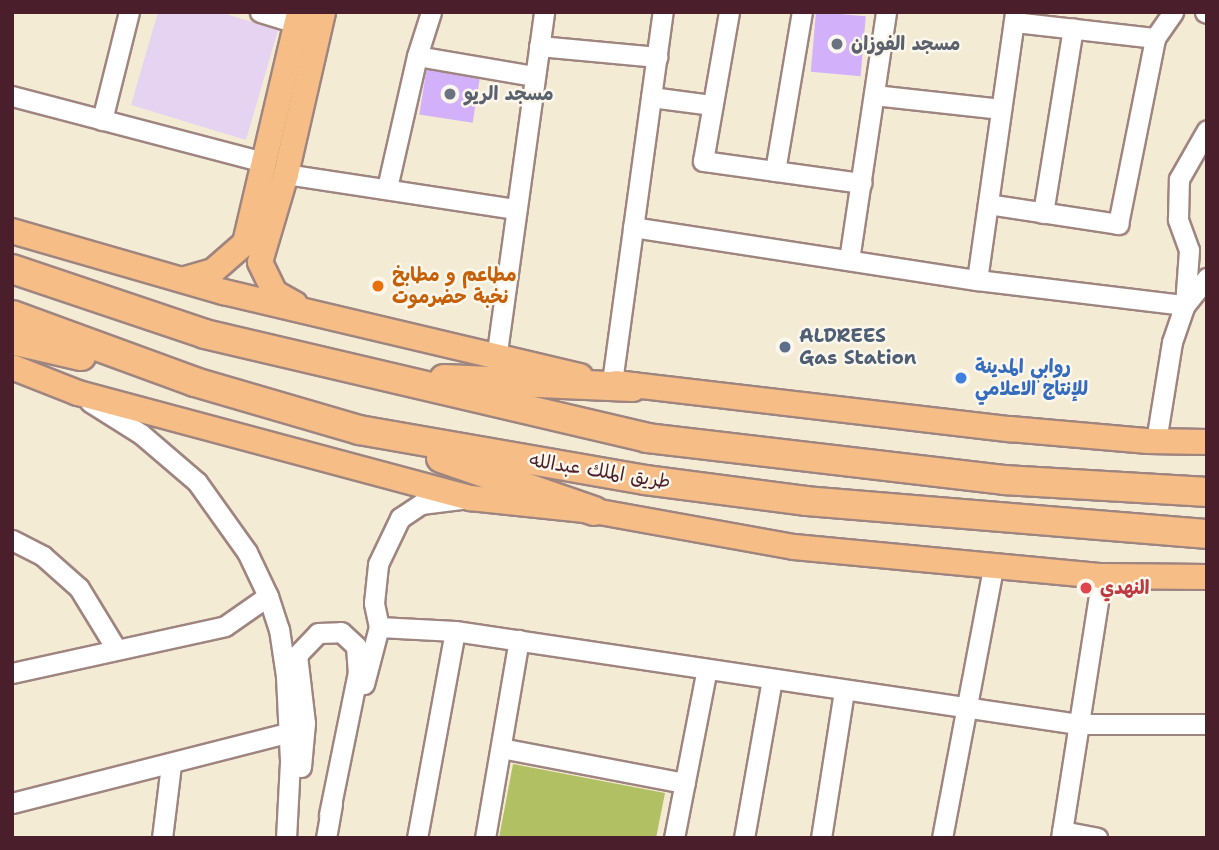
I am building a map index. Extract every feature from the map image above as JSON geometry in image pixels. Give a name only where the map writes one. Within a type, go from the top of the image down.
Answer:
[{"type":"highway","points":[[12,250],[205,334]]},
{"type":"highway","points":[[12,269],[205,334],[370,376],[647,438],[1005,480],[1207,492]]},
{"type":"highway","name":"طريق الملك عبدالله","points":[[12,315],[195,382],[359,430],[645,480],[806,501],[1207,534]]},
{"type":"highway","points":[[12,340],[195,382]]},
{"type":"highway","points":[[370,376],[622,385]]},
{"type":"highway","points":[[359,430],[594,511]]},
{"type":"main road","points":[[185,279],[214,271],[254,245],[286,174],[323,12]]},
{"type":"main road","points":[[298,18],[264,162],[254,245],[264,278],[275,293],[311,314]]},
{"type":"main road","points":[[12,232],[311,314],[496,359],[622,385],[1156,441],[1207,442]]},
{"type":"main road","points":[[12,367],[78,393],[470,498],[594,511],[794,547],[993,568],[1102,576],[1207,578]]},
{"type":"street","points":[[102,120],[129,12]]},
{"type":"street","points":[[260,12],[298,18]]},
{"type":"street","points":[[387,188],[417,55],[432,12]]},
{"type":"street","points":[[496,359],[544,12]]},
{"type":"street","points":[[622,385],[633,227],[663,12]]},
{"type":"street","points":[[729,12],[703,161],[861,183]]},
{"type":"street","points":[[775,171],[802,12]]},
{"type":"street","points":[[849,260],[886,12]]},
{"type":"street","points":[[988,204],[1118,224],[1155,38],[1172,12]]},
{"type":"street","points":[[977,280],[1014,17],[1073,28],[1155,38]]},
{"type":"street","points":[[1043,212],[1073,28]]},
{"type":"street","points":[[539,46],[657,58]]},
{"type":"street","points":[[417,55],[534,76]]},
{"type":"street","points":[[874,95],[1001,109]]},
{"type":"street","points":[[12,96],[264,162]]},
{"type":"street","points":[[651,97],[712,104]]},
{"type":"street","points":[[1156,441],[1172,342],[1185,305],[1189,250],[1178,219],[1179,179],[1207,130]]},
{"type":"street","points":[[286,174],[516,209]]},
{"type":"street","points":[[633,227],[977,280],[1185,305]]},
{"type":"street","points":[[1185,305],[1207,278]]},
{"type":"street","points":[[78,393],[141,434],[197,482],[247,552],[268,596],[279,629],[290,732],[287,838]]},
{"type":"street","points":[[329,815],[379,626],[374,603],[378,564],[400,518],[421,503],[470,498]]},
{"type":"street","points":[[12,540],[43,556],[79,588],[115,647]]},
{"type":"street","points":[[942,838],[993,568]]},
{"type":"street","points":[[1097,838],[1061,835],[1102,576]]},
{"type":"street","points":[[14,670],[225,626],[268,596]]},
{"type":"street","points":[[379,626],[455,631],[1079,724],[1207,724]]},
{"type":"street","points":[[417,838],[455,631]]},
{"type":"street","points":[[287,838],[305,723],[297,654],[318,633],[341,632],[356,646],[358,672],[326,838]]},
{"type":"street","points":[[485,838],[519,640]]},
{"type":"street","points":[[674,838],[707,669]]},
{"type":"street","points":[[744,838],[772,680]]},
{"type":"street","points":[[821,838],[844,691]]},
{"type":"street","points":[[12,803],[171,765],[290,732]]},
{"type":"street","points":[[501,748],[685,783]]},
{"type":"street","points":[[162,838],[171,765]]},
{"type":"shaded area","points":[[158,12],[220,12],[278,30],[246,140],[131,105]]},
{"type":"green space","points":[[513,764],[665,793],[656,838],[499,838]]},
{"type":"building","name":"مسجد الفوزان","points":[[816,12],[866,16],[861,76],[811,72]]},
{"type":"building","name":"مسجد الريو","points":[[427,66],[480,74],[473,123],[419,114]]},
{"type":"place","name":"مسجد الفوزان","points":[[837,44]]},
{"type":"place","name":"مسجد الريو","points":[[450,94]]},
{"type":"place","name":"مطاعم و مطابخ نخبة حضرموت","points":[[378,286]]},
{"type":"place","name":"ALDREES Gas Station","points":[[785,347]]},
{"type":"place","name":"روابي المدينة للإنتاج الاعلامي","points":[[961,378]]},
{"type":"place","name":"النهدي","points":[[1086,588]]}]
